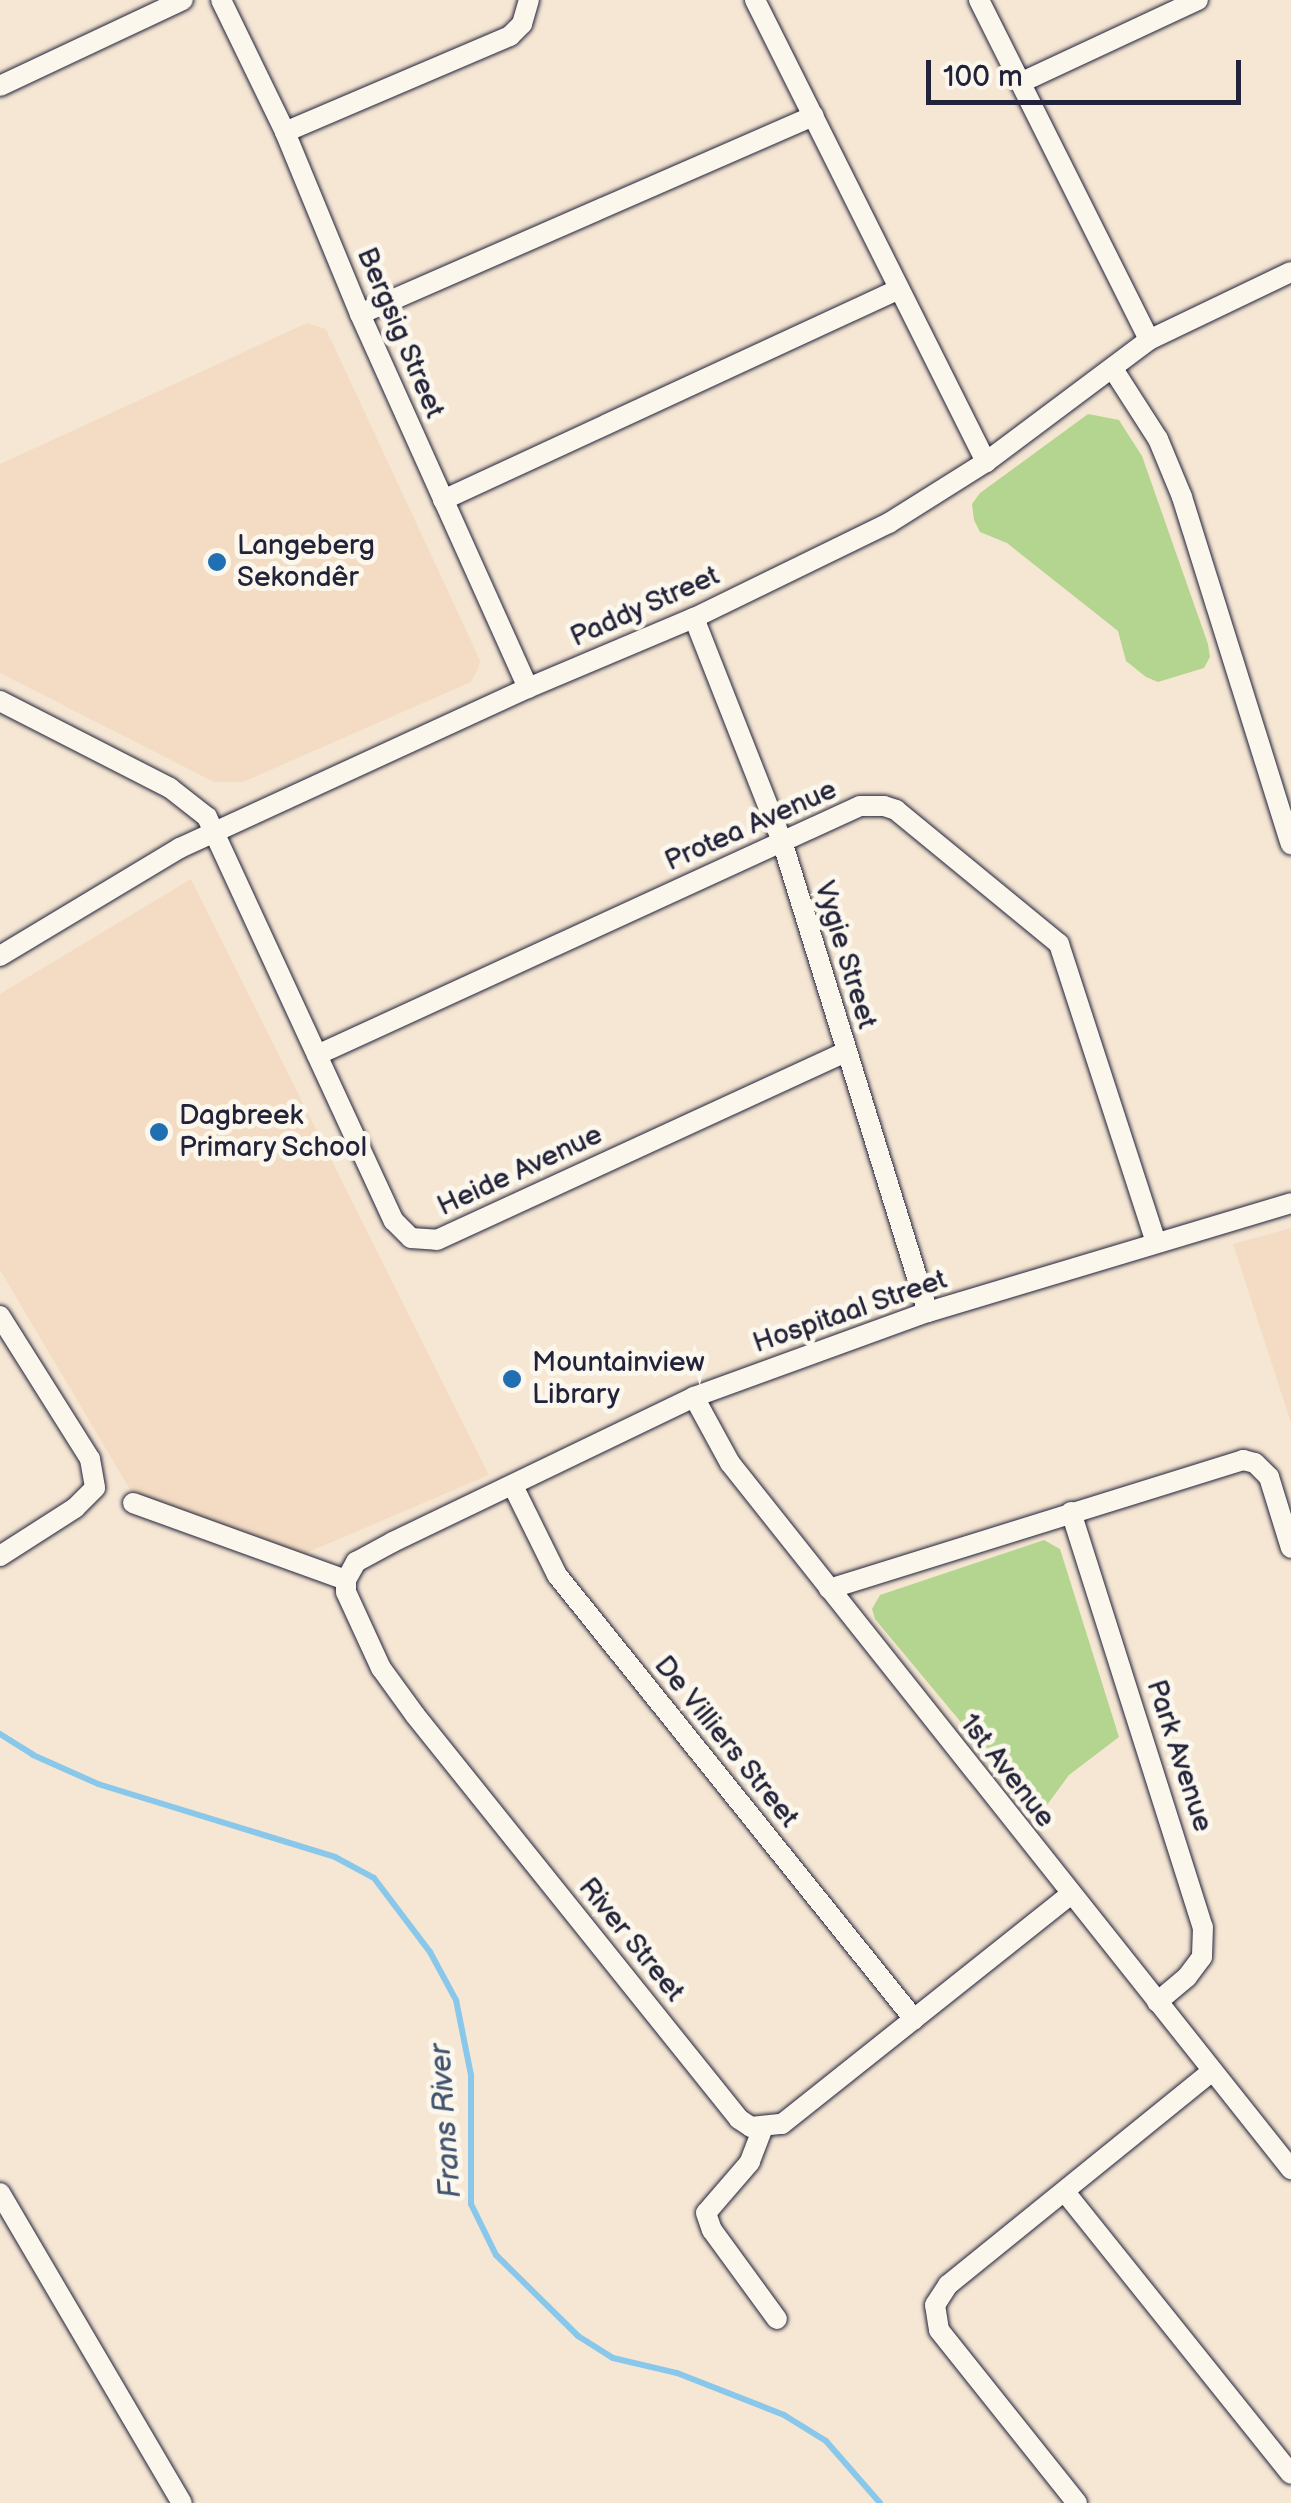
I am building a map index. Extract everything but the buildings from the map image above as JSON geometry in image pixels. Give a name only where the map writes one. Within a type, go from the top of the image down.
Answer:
[{"type":"street","points":[[0,86],[183,0]]},
{"type":"street","name":"Bergsig Street","points":[[221,0],[286,132],[360,314],[528,688]]},
{"type":"street","points":[[286,132],[510,36],[522,24],[529,0]]},
{"type":"street","points":[[754,0],[986,462]]},
{"type":"street","points":[[979,0],[1149,340]]},
{"type":"street","points":[[1022,82],[1198,0]]},
{"type":"street","points":[[360,314],[814,116]]},
{"type":"street","name":"Paddy Street","points":[[0,956],[214,832],[528,688],[694,618],[889,523],[986,462],[1149,340],[1291,272]]},
{"type":"street","points":[[443,500],[897,290]]},
{"type":"street","points":[[1113,369],[1158,438],[1182,496],[1291,844]]},
{"type":"street","name":"Vygie Street","points":[[694,618],[782,842],[928,1312]]},
{"type":"street","name":"Heide Avenue","points":[[0,702],[170,788],[207,817],[394,1221],[412,1238],[437,1240],[845,1052]]},
{"type":"street","name":"Protea Avenue","points":[[317,1055],[860,806],[884,806],[896,810],[1050,933],[1068,963],[1156,1243]]},
{"type":"street","name":"Hospitaal Street","points":[[346,1580],[356,1562],[381,1548],[514,1488],[694,1397],[928,1312],[1291,1203]]},
{"type":"street","points":[[0,1316],[90,1459],[95,1488],[75,1508],[0,1556]]},
{"type":"street","name":"1st Avenue","points":[[694,1397],[722,1452],[1291,2170]]},
{"type":"street","points":[[830,1590],[1231,1462],[1255,1463],[1269,1478],[1291,1548]]},
{"type":"street","name":"De Villiers Street","points":[[514,1488],[558,1575],[914,2018]]},
{"type":"street","points":[[133,1503],[346,1580]]},
{"type":"street","name":"Park Avenue","points":[[1070,1512],[1204,1927],[1202,1957],[1158,2002]]},
{"type":"street","name":"River Street","points":[[346,1580],[346,1592],[382,1668],[415,1715],[739,2119],[762,2130]]},
{"type":"street","points":[[777,2319],[712,2230],[706,2213],[714,2199],[750,2162],[762,2130],[782,2124],[1070,1895]]},
{"type":"street","points":[[1077,2503],[940,2330],[935,2305],[948,2285],[1212,2072]]},
{"type":"street","points":[[1066,2192],[1291,2474]]},
{"type":"street","points":[[0,2193],[182,2503]]},
{"type":"shaded area","name":"Langeberg Sekondêr","points":[[307,323],[326,329],[480,660],[479,667],[471,682],[243,782],[214,782],[0,673],[0,464]]},
{"type":"shaded area","name":"Dagbreek Primary School","points":[[191,879],[489,1475],[304,1554],[132,1493],[0,1270],[0,994]]},
{"type":"shaded area","points":[[1291,1228],[1291,1423],[1233,1244]]},
{"type":"green space","points":[[1088,414],[1119,420],[1142,456],[1208,644],[1210,657],[1204,668],[1158,682],[1146,677],[1126,661],[1118,631],[1007,543],[980,532],[974,520],[972,504],[980,493]]},
{"type":"green space","points":[[1044,1540],[1060,1549],[1119,1737],[1069,1775],[1039,1816],[875,1619],[872,1609],[880,1595]]},
{"type":"waterway","name":"Frans River","points":[[0,1734],[33,1755],[98,1784],[335,1857],[374,1878],[430,1952],[456,2000],[471,2075],[471,2204],[496,2255],[578,2336],[613,2358],[677,2373],[784,2415],[826,2441],[880,2503]]},
{"type":"place","name":"Langeberg Sekondêr","points":[[217,562]]},
{"type":"place","name":"Dagbreek Primary School","points":[[159,1132]]},
{"type":"place","name":"Mountainview Library","points":[[512,1379]]}]
